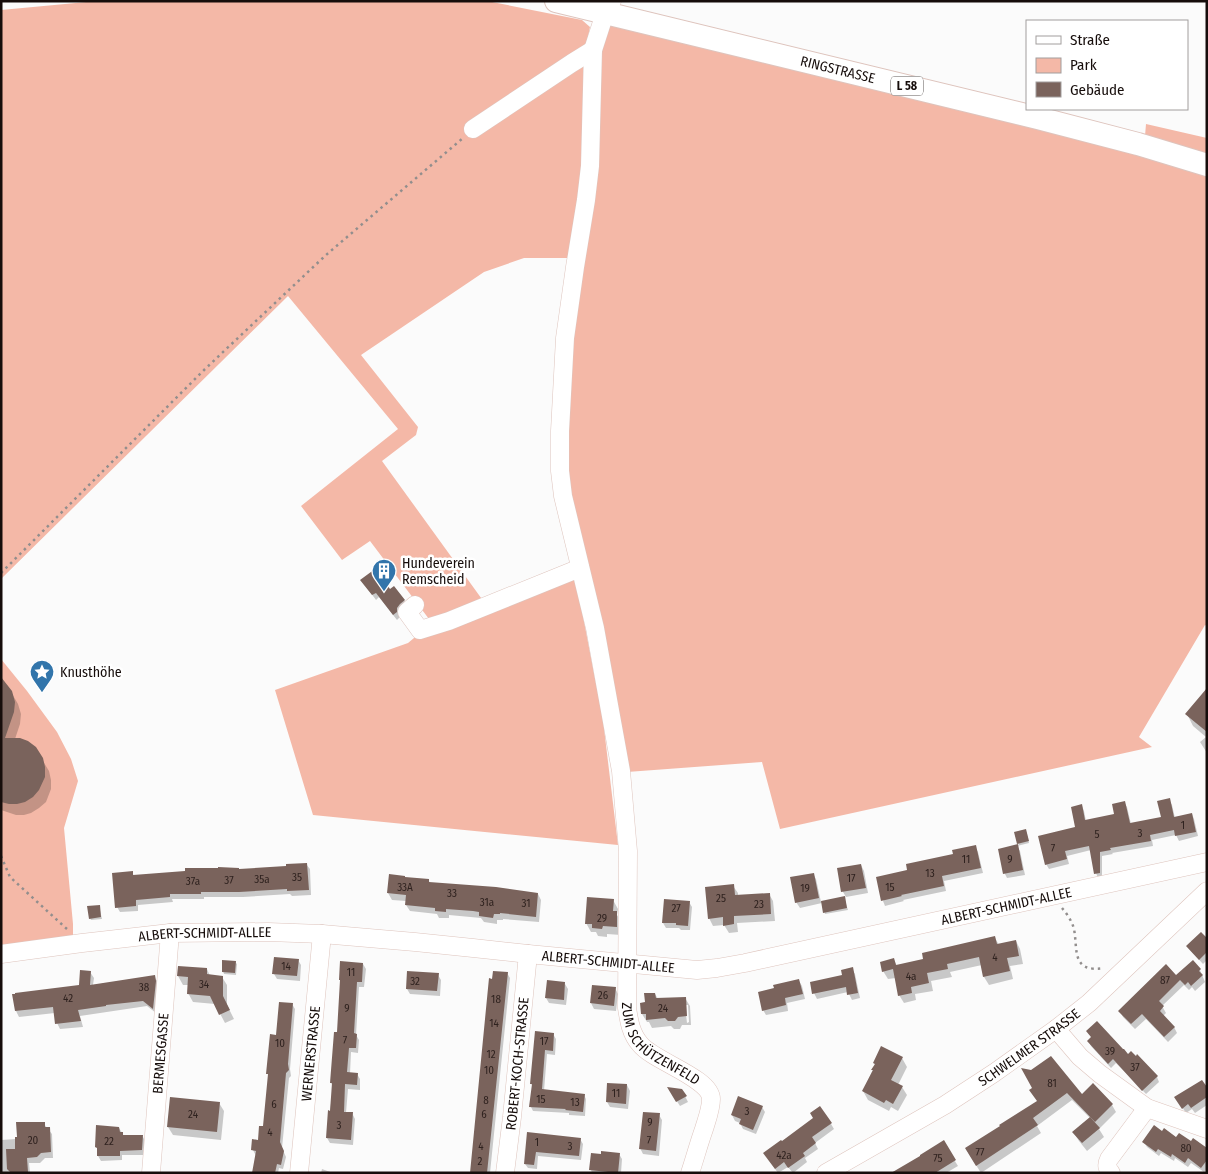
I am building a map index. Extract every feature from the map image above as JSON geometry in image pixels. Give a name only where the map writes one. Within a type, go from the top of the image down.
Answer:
[{"type":"main road","name":"RINGSTRASSE","points":[[556,1],[609,7],[1129,141],[1207,165]]},
{"type":"street","points":[[609,7],[593,50],[590,166],[565,338],[560,431],[560,471],[563,496],[595,628],[621,771],[628,851],[627,963]]},
{"type":"street","points":[[473,129],[572,62],[593,50]]},
{"type":"street","points":[[415,605],[407,612],[420,630],[449,621],[580,568]]},
{"type":"street","name":"ALBERT-SCHMIDT-ALLEE","points":[[1,954],[170,933],[268,932],[322,934],[690,970],[718,968],[745,964],[1207,862]]},
{"type":"street","name":"SCHWELMER STRASSE","points":[[826,1173],[945,1105],[1056,1029],[1089,1003],[1122,973],[1207,891]]},
{"type":"street","name":"BERMESGASSE","points":[[151,1173],[170,933]]},
{"type":"street","name":"WERNERSTRASSE","points":[[299,1173],[322,934]]},
{"type":"street","name":"ROBERT-KOCH-STRASSE","points":[[505,1173],[528,954]]},
{"type":"street","name":"ZUM SCHÜTZENFELD","points":[[627,963],[629,1023],[640,1044],[650,1053],[696,1078],[709,1091],[711,1097],[710,1108],[690,1173]]},
{"type":"street","points":[[1056,1029],[1080,1058],[1148,1108],[1207,1129]]},
{"type":"street","points":[[1111,1173],[1107,1164],[1109,1159],[1148,1108]]},
{"type":"path","points":[[1,572],[205,369],[326,256],[473,129]]},
{"type":"path","points":[[1,856],[10,877],[82,943]]},
{"type":"path","points":[[1052,895],[1071,921],[1078,960],[1081,964],[1099,969],[1112,967],[1122,973]]},
{"type":"green space","points":[[97,1],[487,1],[582,20],[590,27],[586,47],[589,58],[587,141],[572,258],[524,258],[484,272],[361,355],[418,427],[416,435],[382,461],[484,602],[569,567],[576,580],[603,720],[618,845],[313,815],[275,690],[408,643],[432,623],[370,541],[342,560],[301,506],[398,429],[288,296],[1,579],[1,10]]},
{"type":"green space","points":[[610,22],[1207,172],[1207,626],[1205,625],[1139,737],[1152,747],[780,829],[762,762],[627,772],[572,514],[564,428],[598,49]]},
{"type":"green space","points":[[1146,124],[1207,138],[1207,155],[1145,136]]},
{"type":"green space","points":[[1,659],[57,732],[71,759],[78,781],[64,828],[73,938],[1,945]]},
{"type":"building","name":"Hundeverein Remscheid","points":[[375,569],[390,589],[394,586],[405,600],[393,615],[376,593],[372,595],[360,580]]},
{"type":"building","points":[[1,677],[12,691],[15,702],[14,712],[5,738],[20,738],[28,741],[36,747],[43,758],[45,767],[45,777],[39,790],[33,797],[17,804],[1,802]]},
{"type":"building","points":[[1207,688],[1207,732],[1185,714]]},
{"type":"building","points":[[1170,798],[1174,817],[1192,813],[1196,832],[1175,836],[1174,830],[1150,835],[1151,841],[1110,848],[1111,850],[1100,852],[1100,873],[1094,874],[1089,846],[1065,851],[1067,859],[1045,865],[1038,836],[1075,827],[1071,807],[1082,804],[1085,820],[1114,814],[1112,804],[1125,801],[1130,823],[1161,817],[1157,801]]},
{"type":"building","points":[[1026,829],[1029,841],[1017,844],[1014,832]]},
{"type":"building","points":[[1018,844],[1023,870],[1003,874],[998,849]]},
{"type":"building","points":[[976,845],[981,868],[942,876],[944,886],[881,901],[876,877],[907,870],[906,864],[953,854],[952,850]]},
{"type":"building","points":[[307,863],[309,890],[287,891],[287,889],[170,894],[170,897],[136,900],[136,906],[115,908],[112,873],[133,871],[133,875],[185,871],[185,868],[218,867],[239,869]]},
{"type":"building","points":[[861,864],[866,888],[841,892],[837,868]]},
{"type":"building","points":[[814,873],[819,898],[795,903],[790,877]]},
{"type":"building","points":[[389,874],[429,879],[429,882],[496,887],[538,893],[536,917],[500,913],[494,914],[493,918],[479,916],[479,912],[473,911],[446,909],[446,912],[435,911],[435,908],[405,905],[406,895],[387,893]]},
{"type":"building","points":[[734,884],[735,895],[770,893],[771,914],[734,916],[734,924],[723,926],[723,917],[708,919],[705,887]]},
{"type":"building","points":[[845,896],[847,908],[823,913],[821,901]]},
{"type":"building","points":[[587,897],[614,899],[613,911],[617,911],[617,927],[603,926],[602,929],[592,928],[592,924],[585,924]]},
{"type":"building","points":[[664,899],[690,901],[688,926],[676,925],[676,923],[662,923]]},
{"type":"building","points":[[100,905],[101,917],[89,919],[87,906]]},
{"type":"building","points":[[1201,932],[1207,938],[1207,952],[1199,960],[1186,946]]},
{"type":"building","points":[[995,936],[997,944],[1016,940],[1019,956],[1007,958],[1010,971],[983,977],[979,957],[947,964],[948,969],[927,973],[929,983],[911,987],[912,993],[898,996],[893,969],[882,972],[880,962],[894,958],[896,965],[923,959],[922,953]]},
{"type":"building","points":[[274,957],[299,959],[297,976],[272,974]]},
{"type":"building","points":[[222,960],[236,961],[235,973],[222,972]]},
{"type":"building","points":[[1193,960],[1201,969],[1199,971],[1203,975],[1191,986],[1188,982],[1185,985],[1180,980],[1159,1001],[1164,1006],[1160,1011],[1175,1027],[1164,1037],[1142,1014],[1131,1024],[1118,1011],[1166,964],[1176,975]]},
{"type":"building","points":[[340,961],[363,963],[362,982],[357,982],[354,1033],[357,1034],[356,1048],[349,1048],[347,1072],[358,1073],[357,1085],[345,1084],[344,1112],[353,1112],[351,1140],[326,1138],[328,1110],[330,1111],[334,1032],[337,1032]]},
{"type":"building","points":[[178,966],[207,968],[207,974],[223,976],[223,996],[230,1010],[219,1015],[210,996],[187,994],[188,977],[177,976]]},
{"type":"building","points":[[853,967],[858,993],[847,995],[846,987],[812,994],[810,982],[842,975],[841,970]]},
{"type":"building","points":[[80,970],[91,971],[90,985],[155,975],[153,1009],[143,1001],[106,1005],[78,1010],[81,1021],[55,1024],[53,1007],[15,1011],[12,994],[79,985]]},
{"type":"building","points":[[407,971],[439,973],[437,991],[406,989]]},
{"type":"building","points":[[493,971],[508,972],[487,1173],[470,1173],[489,978],[492,979]]},
{"type":"building","points":[[799,979],[803,994],[785,998],[786,1005],[762,1011],[758,992],[774,988],[773,985]]},
{"type":"building","points":[[547,980],[565,982],[564,1000],[545,998]]},
{"type":"building","points":[[592,985],[616,987],[614,1006],[590,1003]]},
{"type":"building","points":[[644,993],[655,993],[656,998],[686,997],[687,1016],[678,1017],[675,1021],[668,1021],[665,1018],[646,1020],[646,1014],[641,1014],[640,1003],[645,1002]]},
{"type":"building","points":[[279,1002],[293,1003],[289,1070],[286,1073],[280,1142],[284,1151],[281,1165],[277,1164],[275,1173],[252,1173],[256,1151],[251,1150],[252,1139],[258,1140],[259,1126],[263,1126],[270,1034],[276,1035]]},
{"type":"building","points":[[1097,1021],[1128,1054],[1131,1051],[1136,1056],[1137,1054],[1158,1076],[1142,1091],[1113,1059],[1108,1064],[1087,1041],[1091,1037],[1086,1031]]},
{"type":"building","points":[[535,1031],[554,1033],[553,1051],[545,1050],[542,1089],[585,1094],[583,1112],[529,1107]]},
{"type":"building","points":[[881,1046],[903,1057],[891,1080],[903,1086],[893,1104],[886,1100],[884,1103],[862,1091],[873,1070],[871,1070],[875,1064],[873,1063]]},
{"type":"building","points":[[1051,1056],[1082,1094],[1093,1083],[1113,1104],[1095,1122],[1067,1093],[1033,1118],[1038,1125],[976,1166],[965,1148],[1037,1101],[1029,1090],[1032,1088],[1021,1068],[1031,1070]]},
{"type":"building","points":[[1202,1080],[1207,1087],[1207,1097],[1191,1108],[1188,1104],[1182,1109],[1174,1097]]},
{"type":"building","points":[[607,1083],[627,1084],[626,1104],[606,1102]]},
{"type":"building","points":[[667,1087],[682,1089],[687,1096],[676,1102]]},
{"type":"building","points":[[738,1096],[763,1106],[753,1130],[739,1124],[741,1119],[731,1115]]},
{"type":"building","points":[[170,1097],[220,1102],[217,1132],[167,1127]]},
{"type":"building","points":[[820,1106],[832,1123],[812,1137],[816,1143],[803,1153],[805,1156],[788,1168],[784,1162],[775,1169],[763,1153],[813,1118],[810,1113]]},
{"type":"building","points":[[643,1112],[660,1113],[656,1151],[639,1149]]},
{"type":"building","points":[[1090,1117],[1100,1128],[1082,1143],[1072,1132]]},
{"type":"building","points":[[16,1122],[45,1122],[45,1127],[50,1127],[51,1152],[27,1158],[28,1172],[11,1173],[7,1169],[6,1149],[15,1149],[15,1137],[17,1137]]},
{"type":"building","points":[[96,1125],[119,1127],[123,1135],[143,1135],[142,1150],[120,1151],[120,1156],[97,1156],[97,1148],[95,1147]]},
{"type":"building","points":[[1154,1125],[1162,1131],[1164,1128],[1176,1137],[1179,1133],[1191,1141],[1193,1138],[1207,1148],[1207,1160],[1201,1168],[1188,1158],[1185,1163],[1172,1154],[1171,1157],[1158,1149],[1156,1152],[1142,1142]]},
{"type":"building","points":[[527,1132],[581,1138],[579,1156],[536,1152],[534,1165],[524,1164]]},
{"type":"building","points":[[944,1140],[956,1160],[935,1173],[891,1173],[920,1156]]},
{"type":"building","points":[[601,1151],[620,1153],[618,1173],[589,1170],[591,1153],[601,1154]]},
{"type":"place","name":"Hundeverein Remscheid","points":[[384,592]]},
{"type":"place","name":"Knusthöhe","points":[[42,693]]}]
